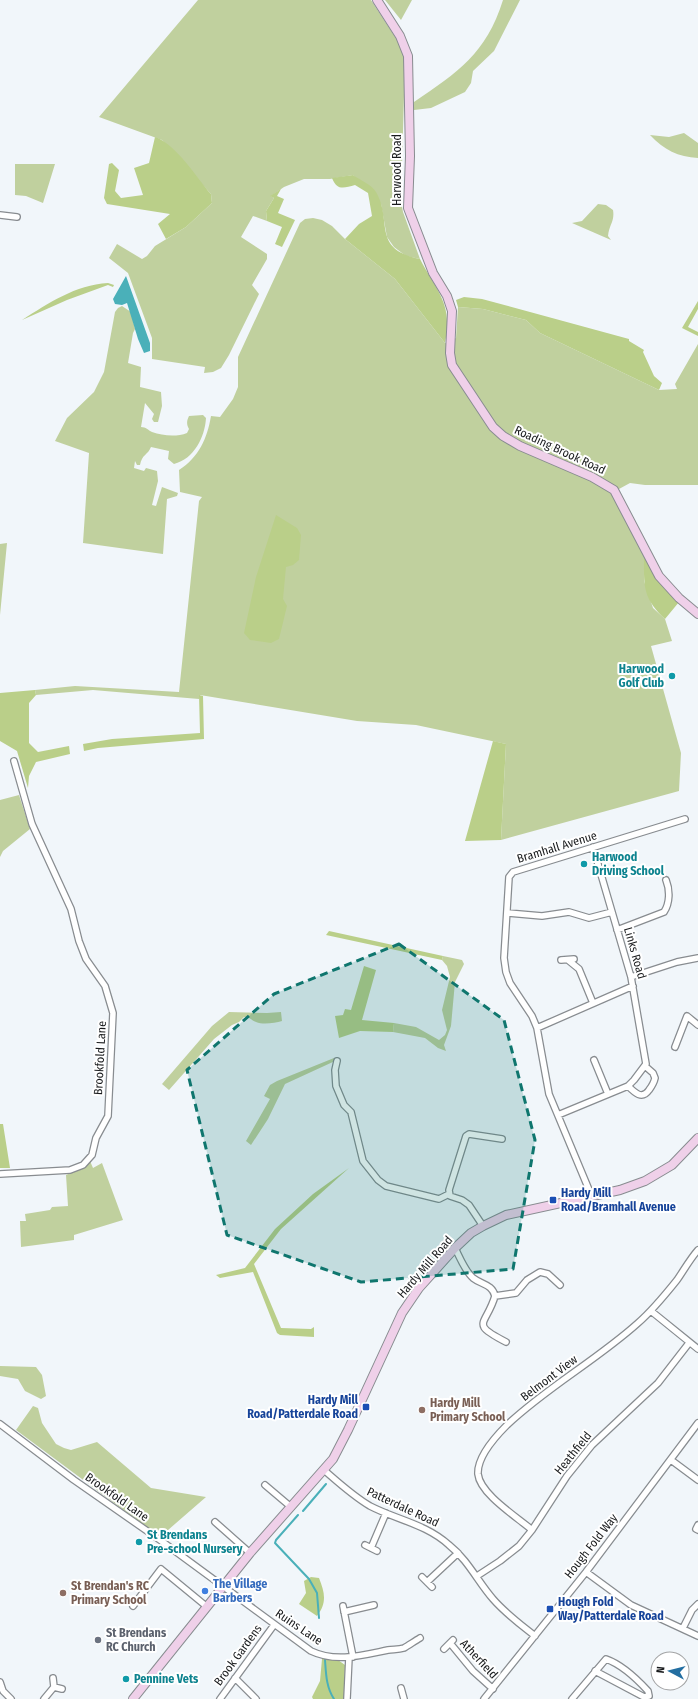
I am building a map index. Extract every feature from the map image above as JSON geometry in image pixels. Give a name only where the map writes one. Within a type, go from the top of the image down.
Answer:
[{"type":"main road","name":"Harwood Road","points":[[377,0],[400,36],[408,56],[410,156],[408,208],[433,273],[447,296],[452,311],[452,340]]},
{"type":"main road","name":"Roading Brook Road","points":[[452,340],[450,353],[452,365],[493,427],[503,436],[520,446],[575,469],[610,487],[617,494],[647,556],[659,576],[679,598],[698,614]]},
{"type":"main road","name":"Hardy Mill Road","points":[[133,1699],[250,1553],[324,1470],[340,1446],[402,1312],[419,1288],[454,1248],[471,1233],[506,1215],[620,1190],[655,1175],[672,1165],[698,1138]]},
{"type":"street","points":[[0,215],[16,217]]},
{"type":"street","name":"Brookfold Lane","points":[[0,1174],[70,1170],[83,1165],[92,1155],[96,1138],[108,1116],[113,1013],[105,986],[86,959],[79,941],[71,909],[32,824],[14,760]]},
{"type":"street","name":"Bramhall Avenue","points":[[592,1197],[546,1085],[536,1028],[532,1016],[510,982],[506,972],[504,958],[510,874],[685,819]]},
{"type":"street","name":"Links Road","points":[[593,847],[631,977],[646,1062],[645,1066],[655,1078],[646,1094],[643,1095],[637,1094],[628,1086]]},
{"type":"street","points":[[617,930],[664,912],[668,903],[669,887],[666,879]]},
{"type":"street","points":[[507,913],[542,916],[569,912],[589,918],[612,912]]},
{"type":"street","points":[[631,977],[677,962],[698,958]]},
{"type":"street","points":[[561,960],[571,959],[579,969],[593,1003]]},
{"type":"street","points":[[536,1028],[633,986]]},
{"type":"street","points":[[675,1047],[687,1016],[698,1025]]},
{"type":"street","points":[[337,1061],[335,1070],[337,1091],[344,1105],[351,1112],[360,1156],[374,1176],[386,1186],[439,1199],[449,1194],[466,1136],[469,1134],[502,1139]]},
{"type":"street","points":[[596,1062],[608,1094]]},
{"type":"street","points":[[558,1115],[628,1086],[645,1066]]},
{"type":"street","points":[[449,1194],[451,1197],[462,1200],[469,1205],[483,1226]]},
{"type":"street","points":[[454,1248],[472,1277],[488,1285],[492,1289],[495,1296],[483,1323],[483,1327],[487,1333],[498,1335],[506,1342]]},
{"type":"street","name":"Belmont View","points":[[532,1530],[489,1494],[482,1485],[478,1472],[483,1457],[501,1432],[517,1416],[615,1343],[651,1311],[698,1250]]},
{"type":"street","points":[[495,1296],[516,1293],[527,1280],[540,1272],[548,1274],[553,1282],[560,1285]]},
{"type":"street","points":[[651,1311],[698,1349]]},
{"type":"street","name":"Heathfield","points":[[476,1576],[510,1554],[532,1530],[567,1476],[592,1445],[658,1383],[689,1343]]},
{"type":"street","name":"Hough Fold Way","points":[[484,1699],[586,1572],[672,1460],[698,1423]]},
{"type":"street","name":"Brookfold Lane","points":[[0,1424],[74,1480],[223,1586]]},
{"type":"street","points":[[672,1460],[698,1480]]},
{"type":"street","name":"Patterdale Road","points":[[324,1470],[358,1498],[386,1513],[427,1529],[449,1544],[458,1553],[493,1600],[535,1636]]},
{"type":"street","points":[[265,1485],[291,1508]]},
{"type":"street","points":[[365,1545],[374,1549],[386,1513]]},
{"type":"street","points":[[215,1522],[250,1553]]},
{"type":"street","points":[[698,1525],[696,1529],[698,1530]]},
{"type":"street","points":[[427,1582],[458,1553]]},
{"type":"street","points":[[133,1606],[162,1569],[206,1606]]},
{"type":"street","points":[[586,1572],[631,1605],[656,1618],[683,1628],[698,1636]]},
{"type":"street","points":[[422,1577],[432,1587]]},
{"type":"street","name":"Ruins Lane","points":[[223,1586],[274,1625],[311,1651],[321,1656],[351,1657],[372,1654],[390,1649],[401,1649],[408,1643],[420,1638]]},
{"type":"street","points":[[683,1628],[692,1610],[698,1604]]},
{"type":"street","points":[[347,1699],[351,1657],[343,1609],[374,1605]]},
{"type":"street","name":"Brook Gardens","points":[[220,1699],[274,1625]]},
{"type":"street","name":"Atherfield","points":[[444,1649],[451,1642],[473,1671],[493,1689]]},
{"type":"street","points":[[572,1699],[595,1671],[605,1660],[608,1660],[623,1668],[641,1683],[648,1691],[649,1696],[646,1697],[639,1695],[595,1671]]},
{"type":"street","points":[[44,1699],[54,1687],[53,1678]]},
{"type":"street","points":[[235,1678],[256,1699]]},
{"type":"street","points":[[0,1682],[3,1691],[11,1699]]},
{"type":"street","points":[[54,1687],[62,1689]]},
{"type":"street","points":[[401,1688],[404,1699]]},
{"type":"highlighted area","points":[[399,944],[504,1020],[535,1140],[513,1269],[361,1282],[227,1235],[187,1070],[274,994]]},
{"type":"green space","points":[[198,0],[371,0],[399,43],[405,61],[401,201],[403,212],[420,259],[406,256],[394,247],[387,237],[381,204],[353,175],[330,179],[304,179],[284,187],[271,196],[274,198],[266,211],[267,221],[253,216],[241,237],[267,254],[267,259],[252,285],[259,294],[221,368],[213,372],[204,373],[205,367],[152,359],[152,338],[128,273],[109,258],[117,244],[142,259],[147,256],[155,246],[186,227],[212,203],[211,194],[162,140],[99,117]]},
{"type":"green space","points":[[385,0],[412,0],[401,20]]},
{"type":"green space","points":[[503,0],[520,0],[494,51],[473,71],[471,83],[465,92],[431,108],[414,110],[414,102],[457,71],[479,48],[496,19]]},
{"type":"green space","points":[[684,133],[698,143],[698,158],[672,152],[666,149],[650,135],[669,137]]},
{"type":"green space","points":[[155,137],[170,146],[185,162],[211,194],[212,203],[186,227],[166,239],[158,224],[170,214],[107,204],[104,198],[109,164],[112,163],[119,170],[115,191],[121,198],[143,195],[134,168],[149,163]]},
{"type":"green space","points":[[15,164],[55,164],[43,203],[26,196],[15,195]]},
{"type":"green space","points":[[353,175],[369,185],[376,192],[381,203],[386,233],[389,241],[395,248],[405,254],[420,259],[442,298],[447,318],[445,343],[395,279],[345,239],[359,224],[372,216],[368,193],[355,185],[341,188],[336,185],[332,178]]},
{"type":"green space","points":[[281,189],[277,196],[284,199],[278,213],[295,220],[282,247],[275,244],[282,227],[267,221],[266,211],[274,198],[270,196]]},
{"type":"green space","points":[[598,204],[606,205],[613,210],[613,217],[608,236],[611,240],[572,223],[582,221]]},
{"type":"green space","name":"Harwood Golf Club","points":[[313,218],[322,220],[332,226],[345,239],[395,279],[445,343],[456,338],[458,307],[483,309],[526,320],[540,333],[659,390],[677,389],[675,384],[698,344],[698,485],[645,485],[630,483],[619,489],[615,498],[644,556],[644,581],[653,608],[665,619],[672,641],[651,646],[681,753],[679,791],[501,840],[506,744],[416,725],[357,721],[200,695],[199,699],[93,690],[36,695],[35,690],[75,686],[179,692],[199,501],[202,497],[180,492],[179,470],[192,459],[201,447],[211,416],[220,417],[233,399],[238,387],[238,357],[300,223],[305,219]]},
{"type":"green space","points":[[108,283],[114,285],[113,287],[108,285],[67,300],[22,320],[52,301],[73,291],[96,284]]},
{"type":"green space","points":[[464,297],[482,299],[629,339],[629,341],[644,350],[643,352],[654,376],[662,383],[659,390],[540,333],[526,320],[483,309],[458,307],[456,300]]},
{"type":"green space","points":[[698,301],[698,309],[688,327],[698,332],[698,336],[682,328]]},
{"type":"green space","points":[[122,306],[131,312],[135,329],[128,363],[141,367],[140,387],[161,392],[162,406],[158,422],[154,422],[152,419],[154,414],[145,403],[141,427],[152,432],[170,436],[179,435],[187,433],[189,429],[187,422],[189,416],[203,415],[206,418],[201,440],[193,452],[181,461],[174,464],[168,459],[169,451],[151,447],[142,459],[140,465],[137,465],[135,461],[134,468],[144,471],[146,468],[157,471],[158,481],[152,505],[156,506],[162,487],[178,493],[177,496],[167,499],[163,554],[83,543],[89,453],[55,441],[67,418],[94,392],[104,372],[115,312]]},
{"type":"green space","points":[[276,515],[297,528],[301,535],[299,560],[293,565],[286,567],[283,599],[287,606],[279,639],[271,643],[250,640],[244,633],[256,577]]},
{"type":"green space","points":[[7,543],[0,615],[0,544]]},
{"type":"green space","points":[[644,556],[656,577],[679,602],[665,619],[657,611],[648,597],[644,575]]},
{"type":"green space","points":[[35,690],[36,695],[29,703],[29,743],[38,752],[69,746],[70,754],[36,762],[29,776],[28,788],[17,751],[0,741],[0,693]]},
{"type":"green space","points":[[199,695],[203,696],[204,739],[98,748],[84,751],[83,744],[112,739],[200,733]]},
{"type":"green space","points":[[493,741],[506,744],[501,840],[465,841]]},
{"type":"green space","points":[[19,795],[30,829],[3,851],[0,857],[0,800]]},
{"type":"green space","points":[[329,931],[443,956],[442,960],[326,935]]},
{"type":"green space","points":[[443,956],[462,960],[464,964],[455,982],[451,1026],[444,1045],[446,1051],[438,1048],[425,1038],[393,1032],[394,1023],[416,1027],[439,1040],[445,1035],[447,1030],[442,1010],[450,977],[447,966],[442,960]]},
{"type":"green space","points":[[364,966],[376,970],[362,1020],[394,1023],[393,1032],[360,1031],[339,1038],[335,1016],[343,1015],[345,1009],[351,1010]]},
{"type":"green space","points":[[229,1012],[281,1012],[282,1021],[262,1023],[244,1017],[214,1039],[169,1090],[162,1084],[212,1026]]},
{"type":"green space","points":[[334,1058],[335,1061],[285,1084],[268,1119],[251,1145],[246,1141],[270,1099],[264,1096],[270,1085]]},
{"type":"green space","points":[[0,1124],[3,1124],[10,1168],[0,1168]]},
{"type":"green space","points":[[90,1161],[93,1168],[102,1163],[123,1220],[74,1235],[74,1240],[21,1247],[20,1221],[26,1221],[25,1214],[50,1210],[52,1207],[68,1206],[66,1175],[80,1169]]},
{"type":"green space","points":[[349,1168],[281,1229],[254,1264],[281,1328],[311,1329],[314,1327],[314,1337],[280,1335],[277,1333],[253,1272],[220,1278],[216,1275],[245,1268],[275,1229],[313,1194]]},
{"type":"green space","points":[[0,1366],[36,1367],[42,1375],[46,1396],[41,1399],[25,1391],[18,1379],[0,1376]]},
{"type":"green space","points":[[33,1406],[38,1408],[42,1423],[56,1444],[71,1450],[97,1442],[151,1488],[206,1497],[160,1537],[16,1430]]},
{"type":"green space","points":[[311,1577],[319,1578],[324,1593],[324,1602],[317,1616],[299,1604],[306,1593],[304,1581]]},
{"type":"green space","points":[[322,1659],[338,1660],[345,1665],[344,1699],[313,1699],[312,1697],[320,1681]]},
{"type":"water","points":[[126,276],[150,343],[150,351],[144,353],[127,303],[122,305],[115,304],[113,299]]},
{"type":"waterway","points":[[303,1511],[326,1484]]},
{"type":"waterway","points":[[298,1515],[275,1543],[309,1579],[317,1593],[319,1618]]},
{"type":"waterway","points":[[325,1660],[328,1685],[334,1699]]},
{"type":"place","name":"Harwood Golf Club","points":[[672,676]]},
{"type":"place","name":"Harwood Driving School","points":[[584,864]]},
{"type":"place","name":"Hardy Mill Road/Bramhall Avenue","points":[[553,1200]]},
{"type":"place","name":"Hardy Mill Road/Patterdale Road","points":[[366,1407]]},
{"type":"place","name":"Hardy Mill Primary School","points":[[422,1410]]},
{"type":"place","name":"St Brendans Pre-school Nursery","points":[[139,1542]]},
{"type":"place","name":"The Village Barbers","points":[[205,1591]]},
{"type":"place","name":"St Brendan's RC Primary School","points":[[63,1593]]},
{"type":"place","name":"Hough Fold Way/Patterdale Road","points":[[550,1609]]},
{"type":"place","name":"St Brendans RC Church","points":[[98,1640]]},
{"type":"place","name":"Pennine Vets","points":[[126,1679]]}]
